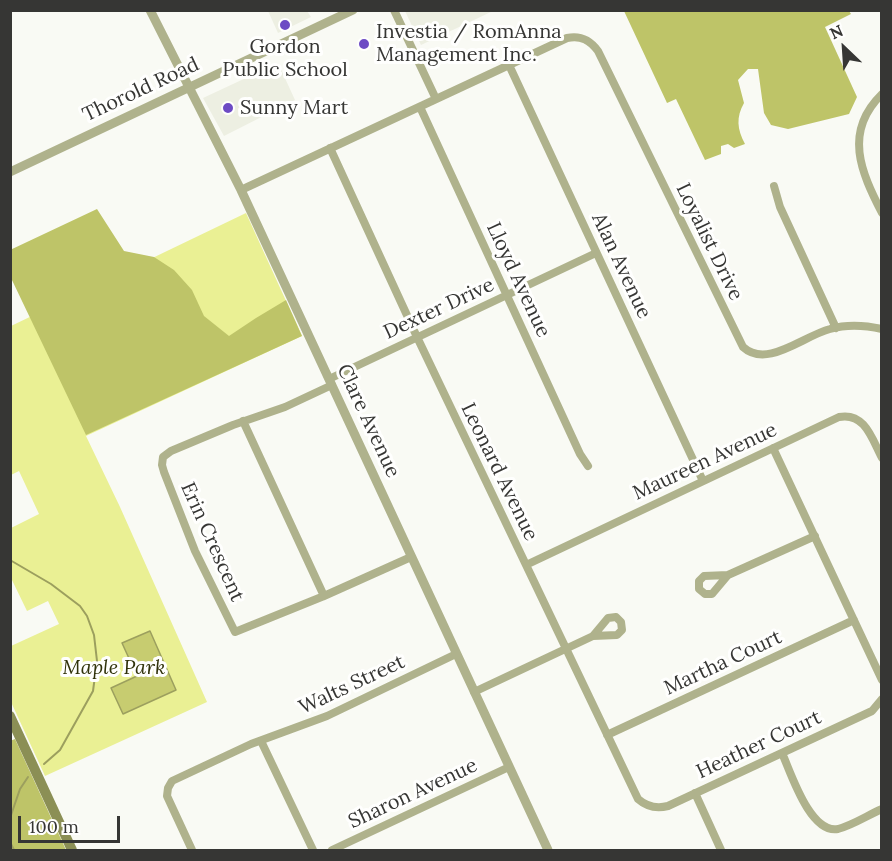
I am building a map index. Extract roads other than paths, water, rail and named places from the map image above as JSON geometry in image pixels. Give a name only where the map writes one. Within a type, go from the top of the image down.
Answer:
[{"type":"main road","points":[[10,716],[72,850]]},
{"type":"street","name":"Clare Avenue","points":[[150,10],[241,190],[548,850]]},
{"type":"street","name":"Thorold Road","points":[[10,172],[353,10]]},
{"type":"street","points":[[394,10],[436,99]]},
{"type":"street","name":"Loyalist Drive","points":[[509,65],[576,36],[585,38],[598,51],[743,347],[754,354],[768,355],[812,335],[836,328],[853,326],[882,329]]},
{"type":"street","points":[[241,190],[509,65]]},
{"type":"street","name":"Alan Avenue","points":[[509,65],[703,481]]},
{"type":"street","points":[[882,94],[865,116],[858,151],[862,172],[882,213]]},
{"type":"street","name":"Lloyd Avenue","points":[[420,106],[580,454],[588,466]]},
{"type":"street","name":"Leonard Avenue","points":[[330,148],[417,338],[635,796],[645,805]]},
{"type":"street","points":[[774,186],[780,207],[836,328]]},
{"type":"street","name":"Dexter Drive","points":[[330,382],[596,253]]},
{"type":"street","name":"Erin Crescent","points":[[330,382],[285,407],[243,421],[171,452],[163,458],[164,472],[195,551],[235,632],[411,557]]},
{"type":"street","name":"Maureen Avenue","points":[[526,565],[839,417],[859,419],[865,424],[882,458]]},
{"type":"street","points":[[243,421],[324,596]]},
{"type":"street","points":[[773,448],[882,680]]},
{"type":"street","points":[[728,575],[815,536]]},
{"type":"street","name":"Martha Court","points":[[607,735],[854,621]]},
{"type":"street","points":[[474,692],[592,636]]},
{"type":"street","name":"Walts Street","points":[[192,850],[168,799],[166,784],[261,741],[327,716],[456,654]]},
{"type":"street","name":"Heather Court","points":[[645,805],[663,807],[872,711],[882,699]]},
{"type":"street","points":[[261,741],[313,850]]},
{"type":"street","points":[[782,753],[806,805],[821,826],[831,829],[839,828],[882,809]]},
{"type":"street","name":"Sharon Avenue","points":[[332,850],[509,767]]},
{"type":"street","points":[[695,792],[722,850]]},
{"type":"waterway","points":[[10,560],[51,584],[80,606],[87,616],[94,635],[97,661],[93,691],[60,750],[44,764]]},
{"type":"waterway","points":[[10,818],[20,789],[28,777]]},
{"type":"waterway","points":[[10,842],[14,850]]},
{"type":"place","name":"Gordon Public School","points":[[285,25]]},
{"type":"place","name":"Investia / RomAnna Management Inc.","points":[[364,44]]},
{"type":"place","name":"Sunny Mart","points":[[228,108]]},
{"type":"park label","name":"Maple Park","points":[[114,668]]}]
